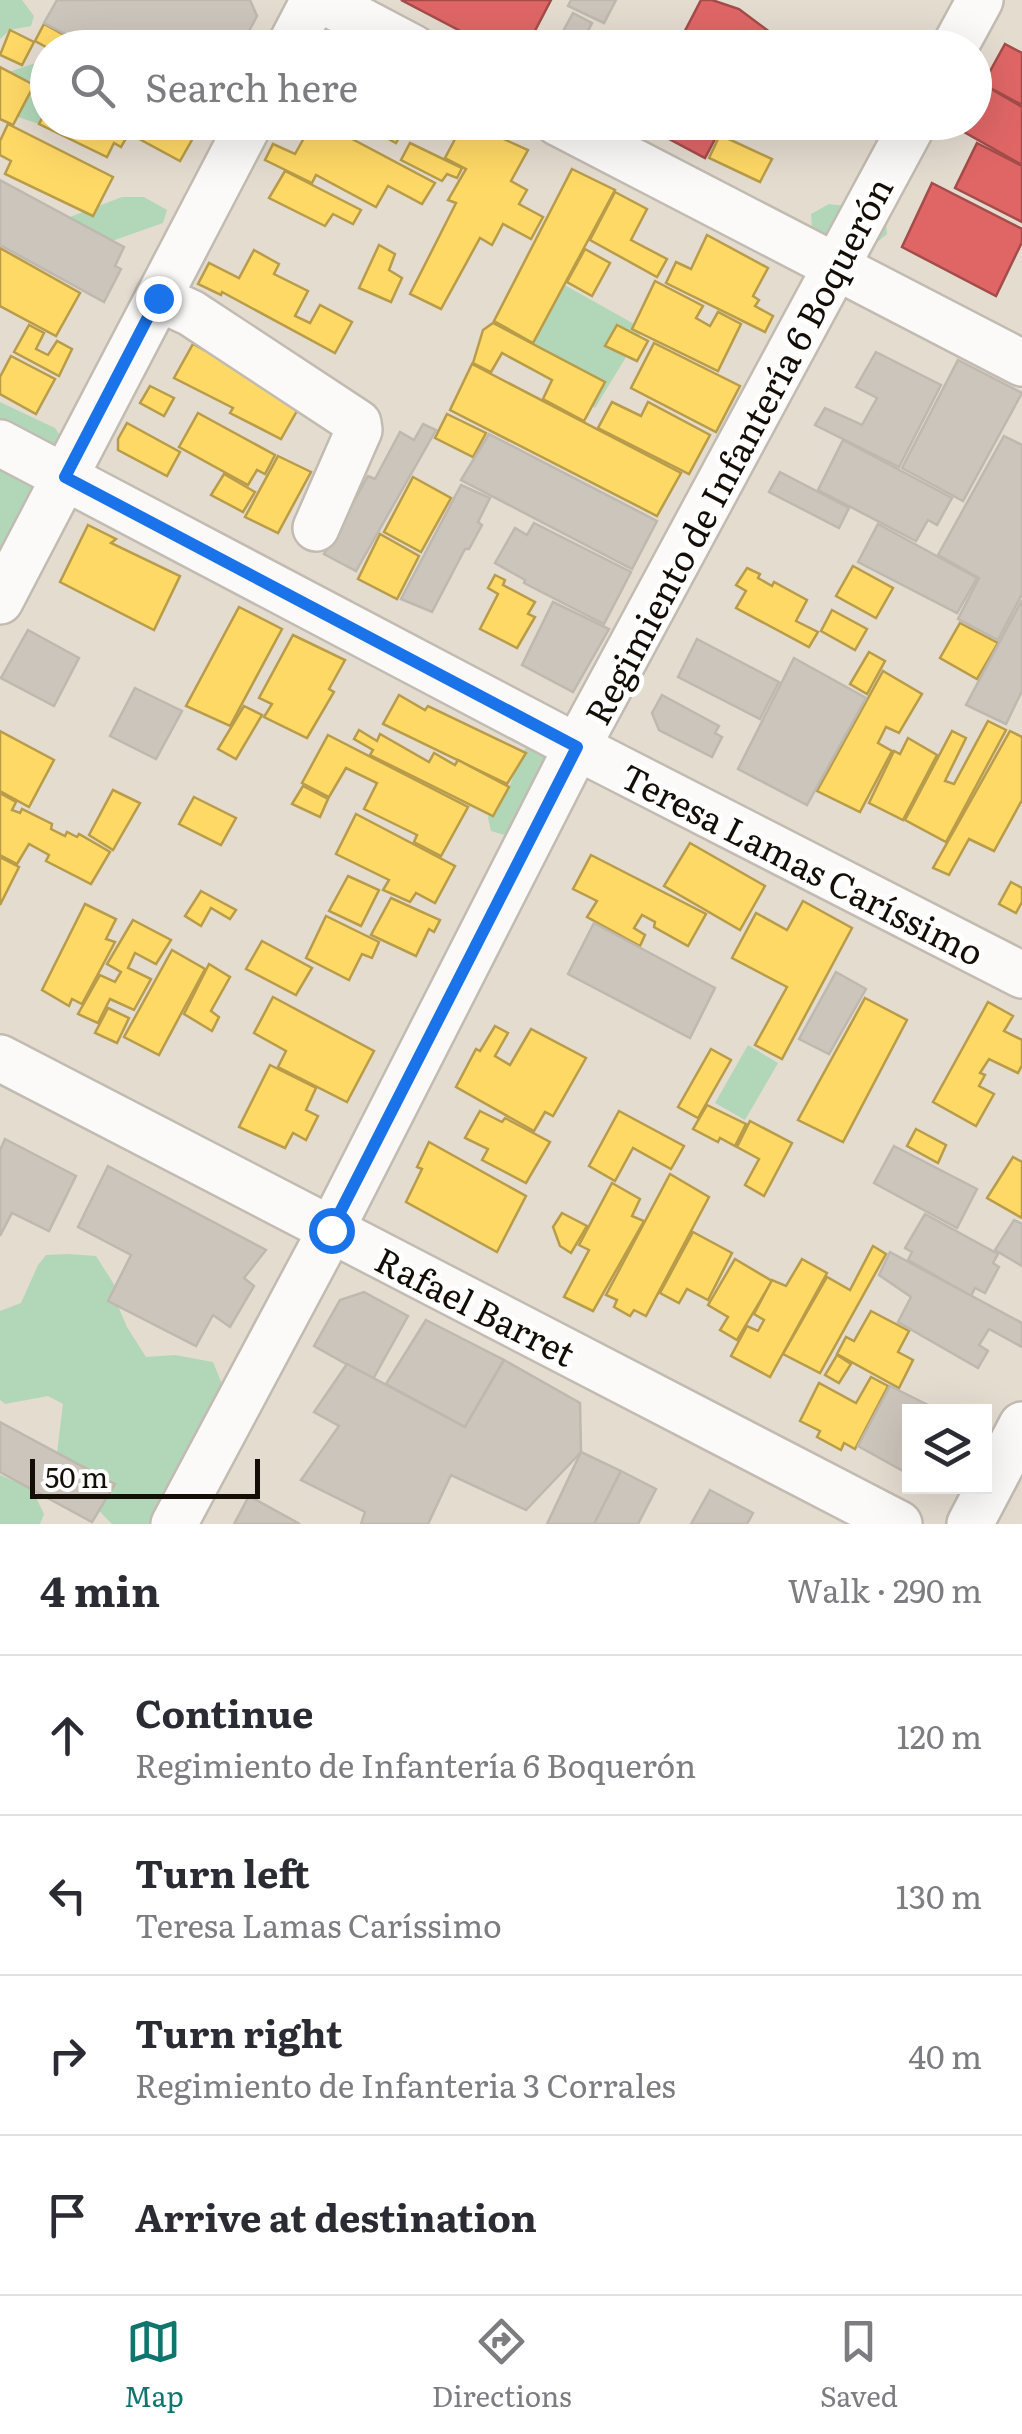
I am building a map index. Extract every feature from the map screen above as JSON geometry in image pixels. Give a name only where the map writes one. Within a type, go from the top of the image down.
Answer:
[{"type":"street","points":[[298,30],[314,0]]},
{"type":"street","points":[[322,0],[379,30]]},
{"type":"street","points":[[964,30],[980,0]]},
{"type":"street","points":[[0,601],[241,140]]},
{"type":"street","points":[[592,140],[1022,363]]},
{"type":"street","name":"Regimiento de Infantería 6 Boquerón","points":[[174,1524],[331,1230],[577,747],[904,140]]},
{"type":"street","points":[[158,298],[191,313],[358,424],[316,528]]},
{"type":"street","name":"Teresa Lamas Caríssimo","points":[[0,443],[577,747],[1022,975]]},
{"type":"street","name":"Rafael Barret","points":[[0,1058],[899,1524]]},
{"type":"street","points":[[970,1524],[1022,1425]]},
{"type":"green space","points":[[0,0],[22,0],[34,16],[31,26],[10,30],[0,39]]},
{"type":"green space","points":[[30,65],[30,121],[18,117],[9,72]]},
{"type":"green space","points":[[122,197],[144,197],[167,210],[163,223],[112,241],[36,230]]},
{"type":"green space","points":[[829,204],[885,211],[887,234],[876,243],[806,235],[812,228],[811,214]]},
{"type":"green space","points":[[561,283],[643,329],[595,408],[514,359]]},
{"type":"green space","points":[[0,402],[55,428],[61,437],[49,469],[32,492],[38,531],[23,542],[0,548]]},
{"type":"green space","points":[[531,744],[565,745],[511,837],[491,831],[488,818],[492,805],[508,790],[523,751]]},
{"type":"green space","points":[[748,1045],[778,1063],[745,1120],[715,1103]]},
{"type":"green space","points":[[46,1255],[96,1256],[115,1286],[127,1327],[146,1357],[175,1355],[213,1362],[224,1389],[156,1524],[112,1524],[74,1485],[57,1453],[63,1404],[48,1396],[5,1404],[0,1400],[0,1311],[21,1303]]},
{"type":"green space","points":[[0,1475],[32,1489],[44,1514],[40,1524],[0,1524]]},
{"type":"building: Homes","points":[[10,30],[30,40],[22,65],[0,55]]},
{"type":"building: Homes","points":[[0,67],[30,83],[30,93],[13,125],[0,119]]},
{"type":"building: Homes","points":[[8,124],[30,135],[30,140],[40,140],[113,177],[93,216],[5,174],[11,161],[0,155],[0,141]]},
{"type":"building: Homes","points":[[72,140],[125,140],[121,147],[114,143],[107,157]]},
{"type":"building: Homes","points":[[141,140],[192,140],[180,161]]},
{"type":"building: Homes","points":[[303,140],[354,140],[435,183],[422,204],[388,186],[376,207],[316,175],[312,183],[265,160],[273,144],[295,154]]},
{"type":"building: Homes","points":[[454,140],[506,140],[528,150],[511,181],[527,190],[519,204],[543,217],[531,239],[503,224],[492,245],[480,238],[441,309],[410,294],[456,203],[448,200],[466,169],[445,158]]},
{"type":"building: Homes","points":[[718,140],[731,140],[772,159],[760,182],[709,158]]},
{"type":"building: Homes","points":[[410,143],[462,168],[457,178],[447,174],[442,181],[401,160]]},
{"type":"building: Homes","points":[[572,169],[615,190],[533,343],[494,321]]},
{"type":"building: Homes","points":[[285,171],[361,210],[353,224],[333,214],[325,226],[269,198]]},
{"type":"building: Homes","points":[[615,192],[647,209],[631,240],[667,259],[657,277],[590,240]]},
{"type":"building: Homes","points":[[707,235],[768,268],[753,296],[759,300],[755,306],[773,316],[765,332],[666,283],[676,262],[691,269]]},
{"type":"building: Homes","points":[[379,245],[395,254],[389,270],[402,278],[391,302],[359,288]]},
{"type":"building: Homes","points":[[0,248],[80,293],[56,336],[0,306]]},
{"type":"building: Homes","points":[[585,249],[610,263],[592,296],[567,282]]},
{"type":"building: Homes","points":[[254,250],[279,264],[274,274],[308,291],[295,316],[310,323],[320,305],[352,322],[335,353],[222,292],[221,295],[198,284],[209,263],[239,278]]},
{"type":"building: Homes","points":[[655,281],[703,306],[696,318],[710,326],[718,312],[741,324],[718,371],[632,329]]},
{"type":"building: Homes","points":[[493,323],[605,382],[584,421],[543,399],[552,380],[502,353],[491,372],[473,363],[483,330]]},
{"type":"building: Homes","points":[[29,325],[44,333],[36,349],[48,355],[57,341],[72,349],[59,376],[14,352]]},
{"type":"building: Homes","points":[[617,325],[648,341],[637,361],[605,346]]},
{"type":"building: Homes","points":[[654,343],[740,386],[716,432],[631,388]]},
{"type":"building: Homes","points":[[193,344],[302,402],[281,439],[230,413],[233,408],[174,378]]},
{"type":"building: Homes","points":[[11,356],[55,379],[36,414],[0,394],[0,377]]},
{"type":"building: Homes","points":[[472,364],[681,473],[657,516],[450,410]]},
{"type":"building: Homes","points":[[150,386],[174,398],[164,416],[140,403]]},
{"type":"building: Homes","points":[[612,402],[641,416],[648,402],[710,435],[689,474],[598,428]]},
{"type":"building: Homes","points":[[198,413],[275,455],[265,474],[257,470],[248,485],[179,447]]},
{"type":"building: Homes","points":[[447,414],[486,433],[473,457],[435,438]]},
{"type":"building: Homes","points":[[127,423],[180,452],[167,476],[118,450],[118,439]]},
{"type":"building: Homes","points":[[278,456],[311,472],[278,533],[245,517]]},
{"type":"building: Homes","points":[[224,474],[255,492],[243,512],[211,495]]},
{"type":"building: Homes","points":[[413,477],[451,498],[421,552],[384,532]]},
{"type":"building: Homes","points":[[88,525],[116,539],[111,543],[180,576],[154,630],[60,582]]},
{"type":"building: Homes","points":[[380,534],[419,556],[397,599],[358,579]]},
{"type":"building: Homes","points":[[853,566],[893,588],[876,618],[836,596]]},
{"type":"building: Homes","points":[[747,568],[772,586],[774,582],[807,600],[796,621],[818,632],[809,647],[736,608],[746,591],[736,585]]},
{"type":"building: Homes","points":[[495,575],[505,580],[503,585],[535,602],[528,614],[535,617],[517,648],[480,629],[498,594],[488,588]]},
{"type":"building: Homes","points":[[239,607],[282,629],[230,726],[186,706]]},
{"type":"building: Homes","points":[[832,610],[867,629],[855,650],[821,631]]},
{"type":"building: Homes","points":[[960,623],[998,643],[977,679],[940,658]]},
{"type":"building: Homes","points":[[293,635],[345,660],[329,689],[334,692],[307,738],[264,717],[272,704],[259,698]]},
{"type":"building: Homes","points":[[869,652],[885,661],[867,694],[850,684]]},
{"type":"building: Homes","points":[[883,671],[922,694],[899,733],[886,727],[878,743],[892,751],[860,812],[817,791]]},
{"type":"building: Homes","points":[[399,695],[526,753],[507,784],[383,724]]},
{"type":"building: Homes","points":[[244,706],[262,715],[236,759],[218,749]]},
{"type":"building: Homes","points":[[988,721],[1006,730],[946,842],[905,820],[952,731],[966,738],[945,781],[954,784]]},
{"type":"building: Homes","points":[[359,730],[377,741],[380,734],[429,762],[434,753],[455,765],[458,760],[509,787],[493,816],[370,755],[373,750],[354,739]]},
{"type":"building: Homes","points":[[0,731],[54,760],[29,807],[0,791]]},
{"type":"building: Homes","points":[[1010,731],[1022,737],[1022,800],[994,851],[969,839],[949,875],[933,868]]},
{"type":"building: Homes","points":[[328,735],[468,807],[441,856],[414,842],[417,835],[364,809],[377,783],[346,768],[329,797],[302,783]]},
{"type":"building: Homes","points":[[908,738],[937,755],[903,820],[869,803],[894,751],[900,754]]},
{"type":"building: Homes","points":[[303,786],[328,799],[320,817],[292,804]]},
{"type":"building: Homes","points":[[113,790],[140,803],[113,850],[89,835]]},
{"type":"building: Homes","points":[[0,793],[16,802],[12,810],[20,813],[22,809],[52,824],[51,829],[65,836],[67,832],[77,837],[79,834],[110,852],[91,884],[46,861],[49,855],[29,844],[17,864],[0,855]]},
{"type":"building: Homes","points":[[194,797],[236,818],[221,845],[179,824]]},
{"type":"building: Homes","points":[[356,814],[455,866],[435,903],[416,893],[410,902],[383,890],[389,880],[336,854]]},
{"type":"building: Homes","points":[[690,843],[765,886],[740,930],[664,886]]},
{"type":"building: Homes","points":[[591,855],[706,914],[688,946],[654,927],[655,922],[642,915],[634,928],[645,935],[640,946],[587,917],[597,901],[573,889]]},
{"type":"building: Homes","points":[[0,857],[19,867],[0,905]]},
{"type":"building: Homes","points":[[348,876],[379,890],[361,926],[329,911]]},
{"type":"building: Homes","points":[[1011,882],[1022,888],[1022,902],[1016,913],[999,904]]},
{"type":"building: Homes","points":[[201,891],[236,910],[230,919],[211,908],[201,926],[185,916]]},
{"type":"building: Homes","points":[[391,898],[440,920],[434,932],[429,929],[416,956],[371,935]]},
{"type":"building: Homes","points":[[803,901],[852,928],[782,1059],[755,1045],[787,987],[732,958],[756,913],[787,930]]},
{"type":"building: Homes","points":[[85,904],[116,919],[106,939],[115,942],[82,1004],[72,999],[69,1006],[42,990]]},
{"type":"building: Homes","points":[[326,916],[379,942],[372,958],[362,954],[349,980],[306,958]]},
{"type":"building: Homes","points":[[133,920],[171,940],[156,964],[135,953],[128,968],[151,979],[134,1010],[110,999],[98,1023],[78,1014],[100,975],[115,982],[121,972],[107,964]]},
{"type":"building: Homes","points":[[262,941],[312,968],[296,995],[246,969]]},
{"type":"building: Homes","points":[[172,950],[205,969],[159,1055],[124,1037]]},
{"type":"building: Homes","points":[[209,964],[230,977],[211,1011],[219,1017],[212,1031],[184,1014]]},
{"type":"building: Homes","points":[[273,997],[374,1051],[347,1102],[278,1067],[286,1051],[254,1033]]},
{"type":"building: Homes","points":[[865,998],[907,1020],[843,1142],[798,1120]]},
{"type":"building: Homes","points":[[988,1002],[1013,1016],[1004,1031],[1022,1040],[1022,1065],[1018,1073],[989,1059],[980,1073],[985,1075],[979,1086],[994,1094],[976,1126],[933,1102]]},
{"type":"building: Homes","points":[[108,1008],[129,1018],[117,1043],[95,1033]]},
{"type":"building: Homes","points":[[495,1026],[508,1033],[495,1056],[510,1065],[531,1029],[586,1058],[553,1116],[545,1112],[534,1131],[456,1087],[476,1049],[480,1051]]},
{"type":"building: Homes","points":[[711,1049],[731,1060],[698,1118],[678,1107]]},
{"type":"building: Homes","points":[[270,1065],[316,1088],[306,1110],[318,1116],[306,1140],[293,1133],[285,1148],[239,1127]]},
{"type":"building: Homes","points":[[707,1105],[746,1124],[735,1146],[693,1129]]},
{"type":"building: Homes","points":[[480,1111],[502,1122],[505,1118],[550,1142],[526,1183],[482,1160],[488,1149],[465,1138]]},
{"type":"building: Homes","points":[[619,1111],[684,1146],[671,1169],[633,1148],[615,1181],[589,1166]]},
{"type":"building: Homes","points":[[750,1121],[792,1143],[764,1196],[745,1185],[759,1159],[737,1147]]},
{"type":"building: Homes","points":[[916,1129],[946,1145],[938,1163],[907,1146]]},
{"type":"building: Homes","points":[[429,1142],[526,1196],[497,1252],[406,1202],[422,1169],[417,1167]]},
{"type":"building: Homes","points":[[1013,1157],[1022,1162],[1022,1218],[987,1198]]},
{"type":"building: Homes","points":[[670,1174],[709,1197],[646,1316],[634,1310],[630,1316],[614,1307],[617,1300],[606,1295]]},
{"type":"building: Homes","points":[[612,1183],[640,1199],[632,1216],[644,1221],[593,1311],[564,1297],[589,1250],[579,1245]]},
{"type":"building: Homes","points":[[562,1213],[587,1226],[571,1253],[560,1246],[553,1227]]},
{"type":"building: Homes","points":[[693,1232],[732,1253],[708,1300],[687,1289],[679,1303],[660,1293]]},
{"type":"building: Homes","points":[[873,1246],[886,1254],[820,1373],[783,1354],[827,1277],[850,1290]]},
{"type":"building: Homes","points":[[735,1259],[772,1281],[737,1340],[720,1330],[728,1317],[708,1305]]},
{"type":"building: Homes","points":[[802,1259],[827,1273],[770,1377],[731,1356],[747,1326],[758,1331],[764,1320],[754,1314],[772,1280],[786,1286]]},
{"type":"building: Homes","points":[[871,1311],[909,1331],[898,1352],[913,1360],[899,1388],[837,1354],[846,1337],[854,1341]]},
{"type":"building: Homes","points":[[837,1355],[851,1364],[839,1383],[825,1375]]},
{"type":"building: Homes","points":[[871,1377],[888,1386],[855,1449],[844,1443],[841,1450],[817,1437],[820,1431],[800,1421],[819,1383],[856,1403]]},
{"type":"building: Shops","points":[[401,0],[551,0],[535,30],[458,30]]},
{"type":"building: Shops","points":[[701,0],[712,0],[739,9],[767,30],[685,30]]},
{"type":"building: Shops","points":[[1005,44],[1022,53],[1022,105],[992,89],[992,68]]},
{"type":"building: Shops","points":[[992,90],[1022,107],[1022,165],[978,140],[992,140]]},
{"type":"building: Shops","points":[[671,140],[714,140],[705,158]]},
{"type":"building: Shops","points":[[977,143],[1022,166],[1022,222],[955,188]]},
{"type":"building: Shops","points":[[932,183],[1022,229],[1022,242],[996,296],[902,247]]},
{"type":"building: Other","points":[[57,0],[250,0],[257,16],[250,30],[58,30],[44,23]]},
{"type":"building: Other","points":[[571,0],[616,0],[604,23],[568,6]]},
{"type":"building: Other","points":[[573,13],[592,23],[588,30],[564,30]]},
{"type":"building: Other","points":[[0,180],[124,247],[115,266],[121,269],[104,302],[0,245]]},
{"type":"building: Other","points":[[876,352],[941,385],[899,467],[815,425],[825,408],[862,425],[877,398],[856,387]]},
{"type":"building: Other","points":[[958,360],[1022,393],[963,501],[902,468]]},
{"type":"building: Other","points":[[423,424],[436,430],[356,571],[324,554],[368,476],[375,479],[400,432],[414,440]]},
{"type":"building: Other","points":[[489,434],[657,521],[632,569],[461,480]]},
{"type":"building: Other","points":[[1004,436],[1022,445],[1022,594],[998,640],[958,619],[979,578],[938,555]]},
{"type":"building: Other","points":[[843,440],[952,498],[937,525],[928,520],[916,541],[818,490]]},
{"type":"building: Other","points":[[780,472],[849,508],[839,528],[769,492]]},
{"type":"building: Other","points":[[461,485],[490,498],[478,522],[482,525],[432,612],[401,599]]},
{"type":"building: Other","points":[[534,523],[631,572],[604,624],[524,583],[525,580],[495,563],[515,528],[527,535]]},
{"type":"building: Other","points":[[878,524],[977,578],[957,613],[858,562]]},
{"type":"building: Other","points":[[1022,600],[1022,691],[1006,724],[966,705]]},
{"type":"building: Other","points":[[553,602],[609,629],[573,692],[522,665]]},
{"type":"building: Other","points":[[28,630],[79,658],[54,706],[1,678]]},
{"type":"building: Other","points":[[697,639],[779,682],[760,719],[678,677]]},
{"type":"building: Other","points":[[794,658],[866,698],[807,805],[738,769]]},
{"type":"building: Other","points":[[135,688],[182,711],[156,759],[110,736]]},
{"type":"building: Other","points":[[662,695],[719,726],[715,733],[722,737],[712,757],[659,730],[652,713]]},
{"type":"building: Other","points":[[594,923],[715,988],[690,1038],[568,974]]},
{"type":"building: Other","points":[[836,972],[866,989],[829,1054],[799,1039]]},
{"type":"building: Other","points":[[5,1139],[76,1176],[49,1231],[12,1213],[0,1236],[0,1150]]},
{"type":"building: Other","points":[[894,1146],[977,1189],[957,1228],[874,1183]]},
{"type":"building: Other","points":[[108,1166],[266,1250],[244,1278],[254,1286],[230,1327],[213,1315],[196,1346],[108,1301],[131,1255],[78,1227]]},
{"type":"building: Other","points":[[925,1214],[998,1254],[993,1263],[999,1267],[985,1293],[975,1288],[971,1296],[908,1260],[912,1252],[905,1248]]},
{"type":"building: Other","points":[[1014,1220],[1022,1224],[1022,1266],[995,1250]]},
{"type":"building: Other","points":[[890,1252],[1022,1323],[1022,1347],[989,1329],[979,1345],[988,1351],[978,1368],[898,1322],[911,1297],[879,1275]]},
{"type":"building: Other","points":[[364,1292],[408,1316],[373,1379],[314,1346],[340,1300]]},
{"type":"building: Other","points":[[426,1320],[504,1360],[465,1427],[386,1384]]},
{"type":"building: Other","points":[[504,1360],[580,1403],[581,1452],[526,1510],[451,1475],[428,1524],[361,1524],[365,1512],[301,1480],[339,1426],[314,1412],[347,1364],[465,1427]]},
{"type":"building: Other","points":[[890,1386],[926,1404],[902,1404],[902,1470],[858,1446]]},
{"type":"building: Other","points":[[0,1422],[115,1484],[92,1522],[0,1472]]},
{"type":"building: Other","points":[[581,1452],[621,1471],[594,1524],[547,1524]]},
{"type":"building: Other","points":[[621,1471],[656,1489],[638,1524],[594,1524]]},
{"type":"building: Other","points":[[710,1490],[753,1513],[747,1524],[691,1524]]},
{"type":"building: Other","points":[[249,1496],[300,1524],[234,1524]]},
{"type":"route","points":[[158,298],[65,477],[577,747],[331,1230]]}]
